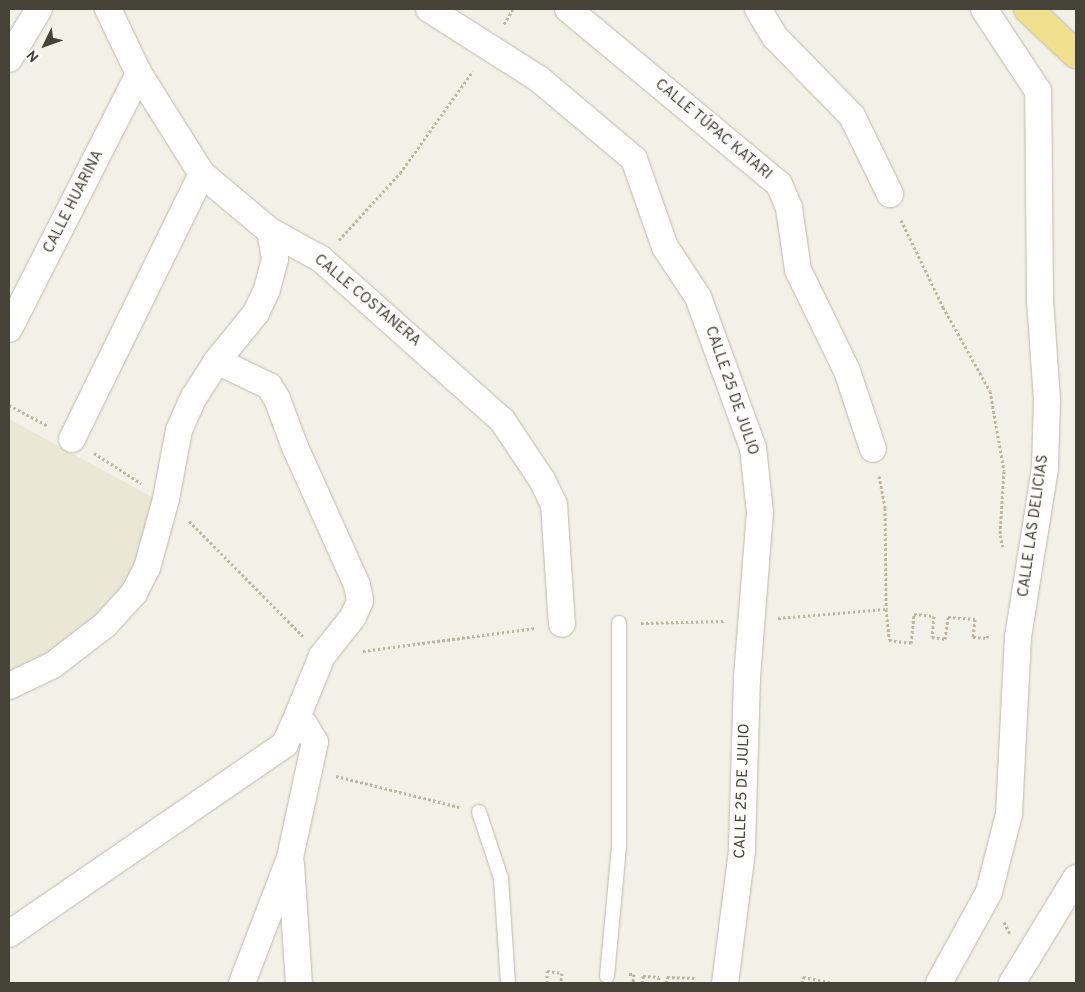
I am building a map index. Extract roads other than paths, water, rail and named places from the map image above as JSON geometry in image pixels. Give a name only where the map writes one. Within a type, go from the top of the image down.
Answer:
[{"type":"highway","points":[[1028,9],[1076,54]]},
{"type":"street","points":[[9,59],[39,9]]},
{"type":"street","name":"CALLE COSTANERA","points":[[108,9],[139,74],[202,174],[270,231],[321,259],[502,420],[542,480],[554,505],[562,624]]},
{"type":"street","name":"CALLE 25 DE JULIO","points":[[429,9],[491,45],[540,79],[634,159],[665,247],[698,297],[753,448],[760,512],[752,621],[742,851],[726,981]]},
{"type":"street","name":"CALLE TÚPAC KATARI","points":[[568,9],[779,184],[789,208],[798,270],[847,371],[873,449]]},
{"type":"street","points":[[758,9],[775,37],[852,116],[890,194]]},
{"type":"street","name":"CALLE LAS DELICIAS","points":[[939,983],[989,892],[1009,814],[1018,637],[1024,583],[1044,468],[1047,400],[1040,300],[1038,91],[1017,54],[984,9]]},
{"type":"street","name":"CALLE HUARINA","points":[[9,329],[139,74]]},
{"type":"street","points":[[72,439],[202,174]]},
{"type":"street","points":[[9,686],[68,654],[105,625],[134,593],[147,568],[166,499],[179,430],[194,397],[217,361],[256,313],[267,290],[275,259],[270,231]]},
{"type":"street","points":[[9,934],[285,744],[322,656],[353,617],[360,602],[357,585],[295,447],[277,399],[269,386],[217,361]]},
{"type":"street","points":[[242,983],[290,858],[311,769],[314,742],[304,724],[295,722]]},
{"type":"street","points":[[290,858],[299,983]]},
{"type":"street","points":[[1018,972],[1076,878]]},
{"type":"lane","points":[[607,976],[619,846],[619,623]]},
{"type":"lane","points":[[479,812],[501,878],[508,983]]}]
